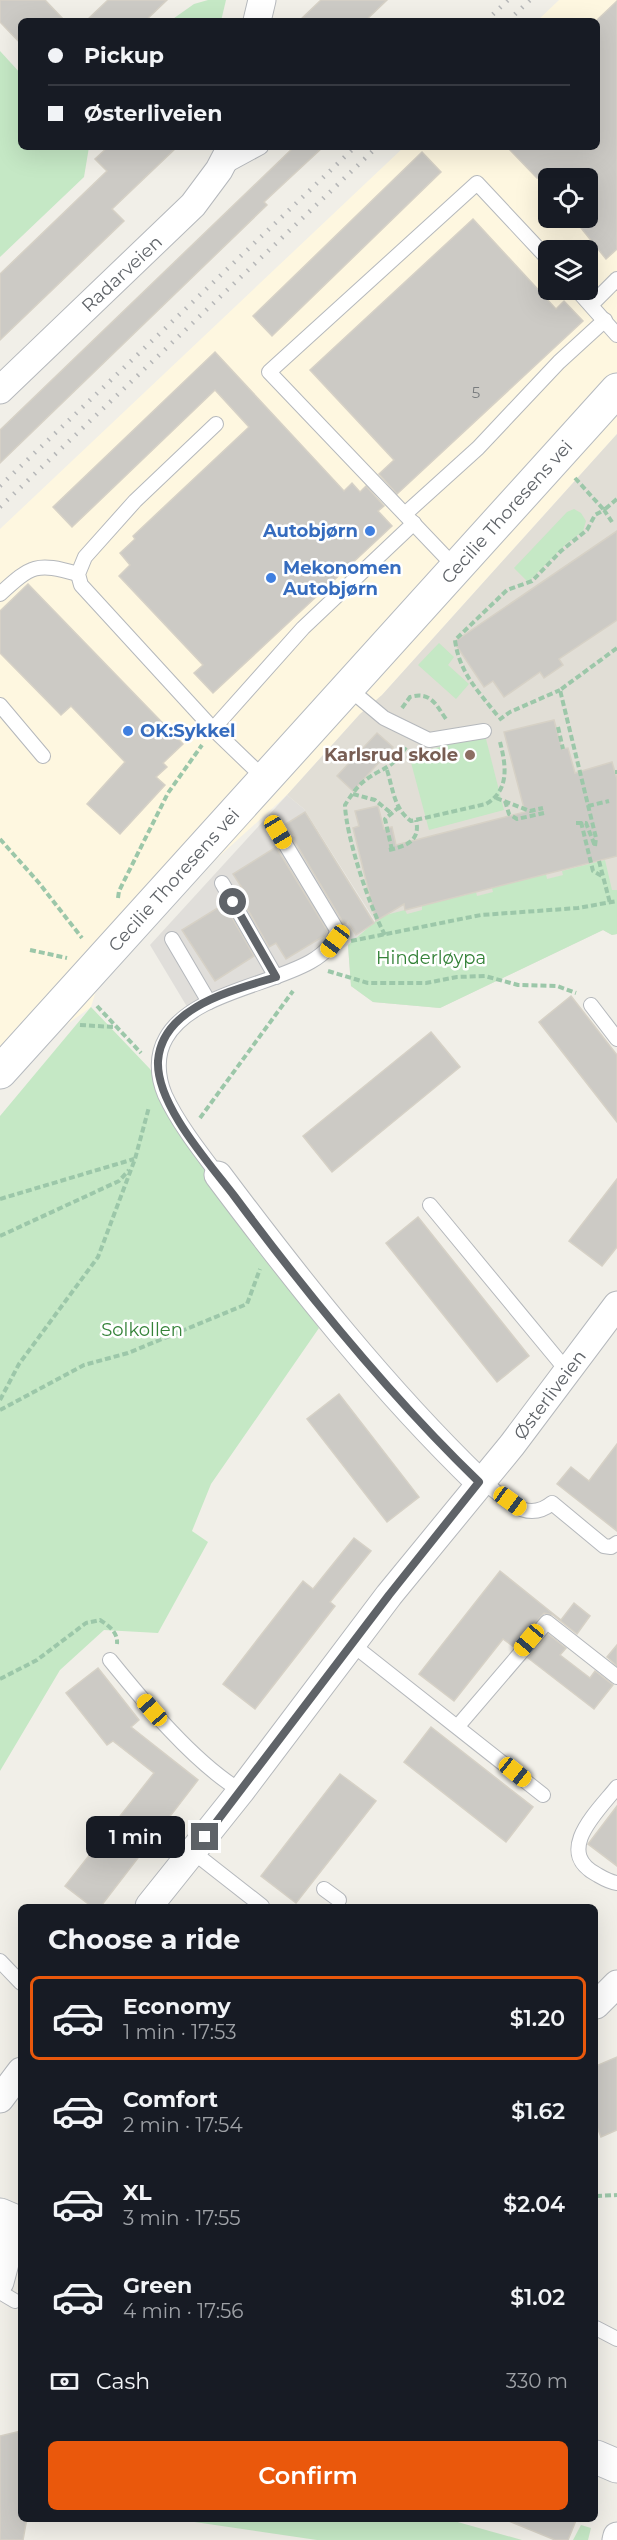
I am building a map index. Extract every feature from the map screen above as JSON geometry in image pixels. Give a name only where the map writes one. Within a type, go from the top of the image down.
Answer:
[{"type":"street","points":[[258,18],[262,0]]},
{"type":"street","name":"Radarveien","points":[[0,390],[193,205],[225,158]]},
{"type":"street","name":"Cecilie Thoresens vei","points":[[0,1072],[617,390]]},
{"type":"street","points":[[218,1174],[269,1243],[358,1355],[480,1481]]},
{"type":"street","name":"Østerliveien","points":[[151,1904],[194,1852],[480,1481],[568,1372],[617,1305]]},
{"type":"street","points":[[598,2003],[617,1984]]},
{"type":"street","points":[[0,2098],[18,2075]]},
{"type":"street","points":[[8,2291],[12,2220]]},
{"type":"lane","points":[[225,158],[251,150]]},
{"type":"lane","points":[[456,568],[358,468],[269,372],[477,183],[538,248]]},
{"type":"lane","points":[[591,305],[617,279]]},
{"type":"lane","points":[[586,300],[617,335]]},
{"type":"lane","points":[[213,729],[303,628],[559,362],[605,320]]},
{"type":"lane","points":[[216,424],[135,501],[85,557],[78,574],[81,585],[213,729],[265,780]]},
{"type":"lane","points":[[0,594],[20,576],[38,566],[49,565],[78,574]]},
{"type":"lane","points":[[347,687],[384,718],[429,740],[484,731]]},
{"type":"lane","points":[[0,705],[43,756]]},
{"type":"lane","points":[[218,1174],[197,1148],[163,1088],[158,1061],[162,1045],[177,1022],[187,1013],[209,1002],[310,963],[327,951],[335,941],[337,930],[278,832]]},
{"type":"lane","points":[[222,883],[276,977]]},
{"type":"lane","points":[[172,939],[209,1002]]},
{"type":"lane","points":[[591,1005],[617,1039]]},
{"type":"lane","points":[[430,1205],[568,1372]]},
{"type":"lane","points":[[480,1481],[524,1512],[541,1512],[552,1503],[604,1546],[611,1547],[617,1543]]},
{"type":"lane","points":[[458,1726],[547,1622],[617,1677]]},
{"type":"lane","points":[[353,1645],[543,1795]]},
{"type":"lane","points":[[110,1660],[160,1719],[226,1782],[241,1791]]},
{"type":"lane","points":[[617,1787],[581,1833],[578,1846],[579,1858],[585,1868],[617,1883]]},
{"type":"lane","points":[[194,1852],[259,1904]]},
{"type":"lane","points":[[324,1889],[339,1900]]},
{"type":"lane","points":[[0,1961],[18,1980]]},
{"type":"lane","points":[[0,2292],[8,2291]]},
{"type":"lane","points":[[598,2329],[617,2339]]},
{"type":"path","points":[[556,458],[612,522]]},
{"type":"path","points":[[500,719],[464,674],[455,640],[507,590],[532,581],[561,551],[586,530],[595,515],[617,499]]},
{"type":"path","points":[[510,712],[560,690],[617,648]]},
{"type":"path","points":[[560,690],[596,838],[595,846],[586,823],[579,823],[593,871],[602,876]]},
{"type":"path","points":[[400,711],[410,697],[427,696],[437,704],[450,724]]},
{"type":"path","points":[[558,727],[563,749]]},
{"type":"path","points":[[118,908],[119,891],[158,813],[213,729]]},
{"type":"path","points":[[385,934],[365,887],[346,825],[345,805],[363,782],[387,770],[397,761],[407,746],[411,731]]},
{"type":"path","points":[[387,770],[398,808],[411,821],[486,804],[496,798],[505,775],[499,739],[484,731]]},
{"type":"path","points":[[353,794],[375,800],[391,813]]},
{"type":"path","points":[[496,798],[505,801],[530,811],[544,810],[517,819],[508,814],[505,801]]},
{"type":"path","points":[[588,806],[609,801]]},
{"type":"path","points":[[398,808],[386,819],[391,850],[406,846],[413,840],[418,826],[416,820]]},
{"type":"path","points":[[0,840],[70,920],[86,943]]},
{"type":"path","points":[[599,861],[610,903]]},
{"type":"path","points":[[335,941],[360,941],[481,915],[617,901]]},
{"type":"path","points":[[30,950],[71,959]]},
{"type":"path","points":[[197,1125],[201,1115],[249,1055],[307,972],[310,963],[368,983],[426,982],[457,977],[485,976],[518,985],[557,986],[575,992],[591,1005]]},
{"type":"path","points":[[93,1001],[142,1054],[158,1061]]},
{"type":"path","points":[[71,1027],[97,1024],[116,1027]]},
{"type":"path","points":[[0,1400],[20,1364],[98,1257],[135,1159],[152,1097],[163,1088]]},
{"type":"path","points":[[0,1199],[135,1159]]},
{"type":"path","points":[[0,1236],[119,1181],[131,1167]]},
{"type":"path","points":[[0,1410],[84,1365],[128,1353],[247,1304],[269,1243]]},
{"type":"path","points":[[0,1679],[37,1660],[86,1623],[100,1620],[110,1627],[117,1637],[116,1647],[110,1660]]},
{"type":"path","points":[[598,2196],[617,2195]]},
{"type":"shaded area","points":[[559,0],[617,0],[617,434],[382,695],[360,714],[287,795],[180,892],[100,978],[91,1007],[0,1073],[0,529],[401,150],[600,150],[600,18],[540,18]]},
{"type":"shaded area","name":"Karlsrud skole","points":[[617,434],[617,934],[612,935],[603,930],[440,1008],[373,1002],[351,986],[348,945],[375,921],[304,809],[287,795],[360,714],[382,695]]},
{"type":"shaded area","points":[[287,795],[304,809],[375,922],[348,945],[309,969],[192,1015],[150,945]]},
{"type":"green space","points":[[208,0],[226,0],[222,18],[174,18],[194,4]]},
{"type":"green space","points":[[0,51],[18,71],[18,150],[88,150],[84,177],[0,257]]},
{"type":"green space","points":[[574,509],[581,513],[586,521],[583,531],[567,543],[528,582],[514,568],[567,512]]},
{"type":"green space","points":[[439,643],[454,657],[448,665],[469,684],[456,699],[418,665]]},
{"type":"green space","points":[[485,735],[504,810],[429,830],[409,755]]},
{"type":"green space","name":"Hinderløypa","points":[[605,860],[612,890],[617,890],[617,934],[612,935],[603,930],[440,1008],[373,1002],[351,986],[348,945],[378,917],[405,910],[407,914],[422,910],[422,906],[476,892],[477,896],[493,892],[492,888],[546,874],[547,879],[563,875],[562,871]]},
{"type":"green space","name":"Solkollen","points":[[91,1007],[150,1069],[247,1231],[319,1328],[211,1484],[192,1531],[208,1542],[158,1633],[104,1630],[60,1670],[0,1771],[0,1116]]},
{"type":"green space","points":[[194,2522],[458,2522],[522,2540],[317,2540]]},
{"type":"green space","points":[[581,2525],[591,2528],[588,2540],[573,2540]]},
{"type":"building","points":[[0,0],[45,0],[62,18],[18,18],[18,41],[0,22]]},
{"type":"building","points":[[108,0],[167,0],[148,18],[89,18]]},
{"type":"building","points":[[321,0],[387,0],[368,18],[302,18]]},
{"type":"building","points":[[617,1],[617,249],[606,259],[598,249],[598,240],[591,240],[581,228],[598,228],[598,168],[538,168],[537,178],[510,150],[600,150],[600,18]]},
{"type":"building","points":[[105,150],[174,150],[112,209],[124,221],[0,340],[0,274],[107,171],[95,159]]},
{"type":"building","points":[[291,150],[320,150],[264,202],[267,205],[0,463],[0,430]]},
{"type":"building","points":[[422,152],[441,172],[272,336],[253,316]]},
{"type":"building","points":[[473,219],[538,289],[538,300],[548,300],[556,309],[564,301],[583,321],[397,494],[379,474],[394,460],[310,370]]},
{"type":"building","points":[[215,352],[344,491],[352,483],[360,492],[366,486],[384,506],[378,511],[392,526],[213,693],[194,673],[203,665],[119,576],[130,565],[120,553],[135,539],[133,536],[249,427],[215,390],[72,527],[53,507]]},
{"type":"building","points":[[617,531],[617,620],[559,659],[563,665],[544,678],[540,672],[504,697],[493,681],[484,687],[454,642]]},
{"type":"building","points":[[28,584],[183,744],[163,763],[167,767],[156,777],[165,785],[120,834],[87,804],[125,762],[71,706],[61,715],[0,653],[0,611]]},
{"type":"building","points":[[554,720],[562,749],[568,748],[575,773],[612,762],[617,779],[617,856],[405,910],[404,904],[376,921],[353,828],[359,826],[355,811],[378,806],[384,829],[392,827],[396,845],[525,812],[504,732]]},
{"type":"building","points":[[377,733],[393,747],[353,791],[337,776]]},
{"type":"building","points":[[305,812],[374,923],[356,935],[348,922],[344,924],[286,824]]},
{"type":"building","points":[[276,847],[327,930],[324,936],[286,959],[276,943],[269,947],[239,894],[244,891],[233,874]]},
{"type":"building","points":[[224,904],[254,956],[215,981],[182,930]]},
{"type":"building","points":[[571,996],[617,1055],[617,1122],[539,1022]]},
{"type":"building","points":[[431,1032],[460,1067],[332,1172],[303,1136]]},
{"type":"building","points":[[617,1179],[617,1247],[602,1266],[569,1241]]},
{"type":"building","points":[[418,1217],[529,1356],[497,1382],[386,1243]]},
{"type":"building","points":[[339,1394],[419,1497],[387,1522],[307,1419]]},
{"type":"building","points":[[617,1444],[617,1531],[557,1484],[571,1467],[589,1481]]},
{"type":"building","points":[[354,1538],[371,1551],[330,1602],[335,1606],[255,1709],[223,1684],[303,1581],[313,1589]]},
{"type":"building","points":[[500,1571],[561,1620],[574,1603],[590,1616],[577,1634],[553,1615],[544,1613],[514,1647],[503,1639],[454,1701],[419,1674]]},
{"type":"building","points":[[548,1634],[566,1648],[560,1655],[590,1678],[595,1671],[613,1685],[594,1709],[528,1658]]},
{"type":"building","points":[[617,1645],[617,1666],[607,1657]]},
{"type":"building","points":[[98,1668],[139,1720],[131,1727],[198,1780],[103,1904],[88,1904],[65,1886],[154,1773],[113,1741],[107,1745],[66,1693]]},
{"type":"building","points":[[431,1727],[533,1807],[506,1842],[404,1762]]},
{"type":"building","points":[[340,1774],[376,1801],[296,1903],[261,1876]]},
{"type":"building","points":[[617,1806],[617,1866],[588,1844]]},
{"type":"building","points":[[617,2057],[617,2130],[601,2137],[598,2129],[598,2065]]},
{"type":"building","points":[[18,2432],[18,2522],[26,2522],[23,2540],[0,2540],[0,2436]]},
{"type":"building","points":[[511,2522],[575,2522],[568,2540],[555,2540]]},
{"type":"railway","points":[[489,18],[508,0]]},
{"type":"railway","points":[[511,18],[530,0]]},
{"type":"railway","points":[[0,486],[352,150]]},
{"type":"railway","points":[[0,507],[374,150]]},
{"type":"place","name":"Autobjørn","points":[[370,531]]},
{"type":"place","name":"Mekonomen Autobjørn","points":[[271,578]]},
{"type":"place","name":"OK:Sykkel","points":[[128,731]]},
{"type":"place","name":"Karlsrud skole","points":[[470,755]]},
{"type":"route","points":[[205,1837],[389,1595],[479,1482],[358,1355],[197,1148],[165,1095],[158,1061],[162,1045],[177,1022],[187,1013],[229,993],[276,977],[233,902]]}]
